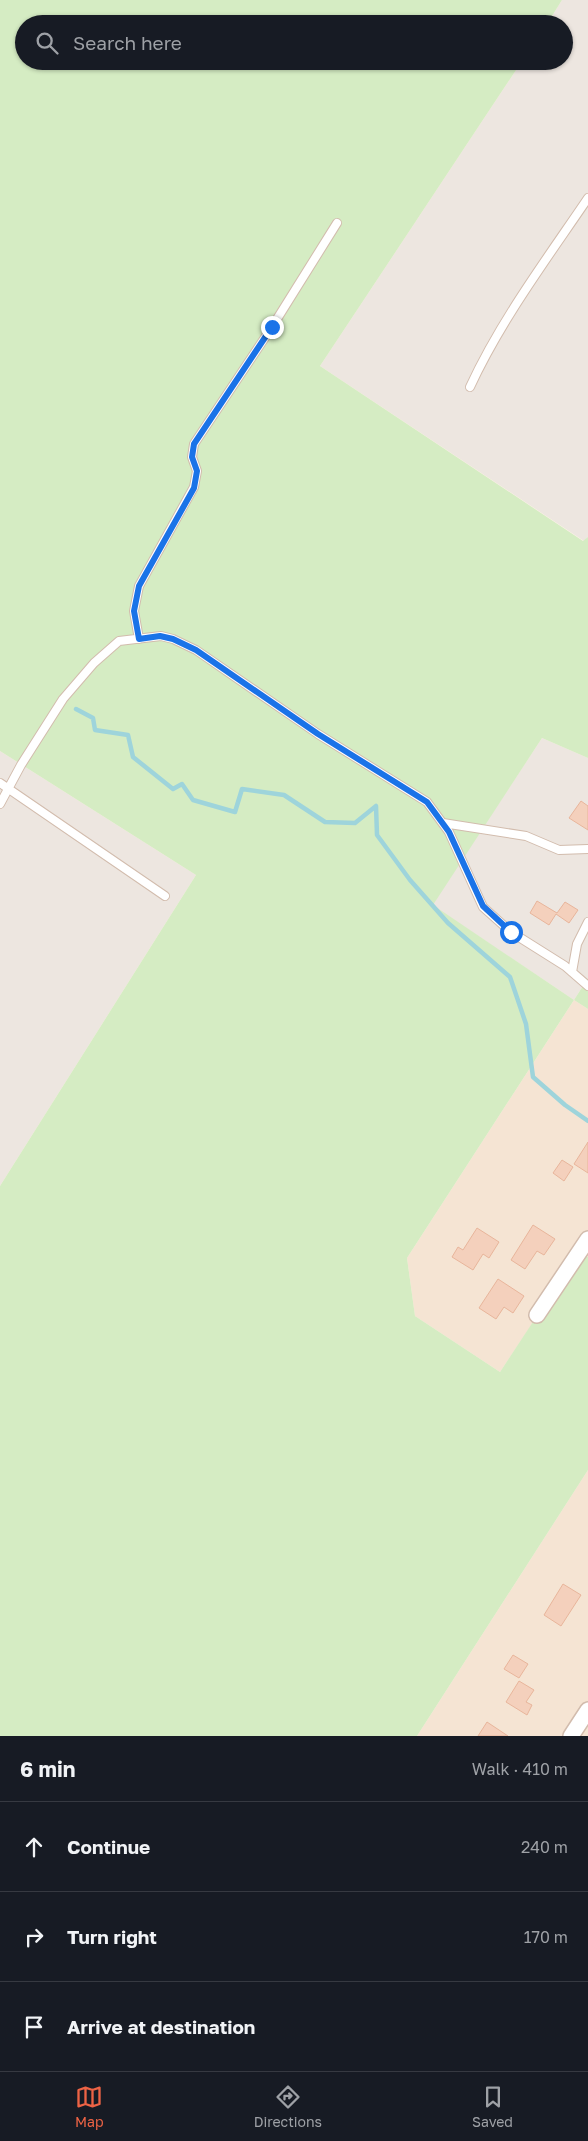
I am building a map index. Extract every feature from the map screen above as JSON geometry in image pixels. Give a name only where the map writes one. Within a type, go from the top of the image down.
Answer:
[{"type":"street","points":[[538,1315],[588,1239]]},
{"type":"street","points":[[572,1736],[588,1710]]},
{"type":"lane","points":[[470,387],[487,352],[527,287],[588,198]]},
{"type":"lane","points":[[139,639],[134,611],[139,586],[194,488],[197,471],[192,457],[194,444],[282,312],[337,223]]},
{"type":"lane","points":[[0,804],[63,699],[94,663],[118,641],[160,636],[173,639],[196,650],[318,734],[427,802],[449,832],[483,906],[511,932],[572,972],[588,986]]},
{"type":"lane","points":[[0,782],[165,896]]},
{"type":"lane","points":[[443,823],[519,835],[559,850],[588,849]]},
{"type":"lane","points":[[572,972],[577,944],[588,922]]},
{"type":"shaded area","points":[[562,0],[588,0],[588,537],[584,541],[320,366],[516,70],[573,70],[573,15],[553,15]]},
{"type":"shaded area","points":[[542,738],[588,758],[588,978],[574,1000],[432,905]]},
{"type":"shaded area","points":[[0,751],[196,875],[0,1186]]},
{"type":"shaded area","points":[[574,1000],[588,1009],[588,1257],[580,1252],[500,1372],[415,1316],[407,1258]]},
{"type":"shaded area","points":[[588,1470],[588,1736],[417,1736]]},
{"type":"green space","points":[[0,0],[562,0],[553,15],[15,15],[15,70],[516,70],[320,366],[583,541],[588,537],[588,758],[542,738],[433,905],[574,1000],[407,1258],[415,1316],[500,1372],[579,1252],[588,1257],[588,1470],[417,1736],[0,1736],[0,1186],[196,875],[0,751]]},
{"type":"green space","points":[[588,978],[588,1009],[574,1000]]},
{"type":"building","points":[[581,801],[588,806],[588,830],[569,818]]},
{"type":"building","points":[[537,901],[557,913],[565,902],[578,910],[569,923],[556,914],[549,925],[530,913]]},
{"type":"building","points":[[588,1142],[588,1173],[574,1164]]},
{"type":"building","points":[[562,1160],[573,1167],[564,1181],[553,1173]]},
{"type":"building","points":[[533,1225],[555,1239],[544,1255],[537,1251],[525,1269],[511,1260]]},
{"type":"building","points":[[477,1228],[499,1242],[489,1258],[483,1254],[473,1270],[452,1257],[458,1247],[463,1250]]},
{"type":"building","points":[[498,1279],[524,1296],[513,1313],[504,1307],[496,1319],[479,1308]]},
{"type":"building","points":[[563,1584],[581,1595],[561,1626],[544,1615]]},
{"type":"building","points":[[513,1655],[528,1664],[519,1678],[504,1669]]},
{"type":"building","points":[[519,1681],[534,1690],[526,1702],[532,1705],[527,1715],[506,1702]]},
{"type":"building","points":[[487,1722],[508,1736],[478,1736]]},
{"type":"waterway","points":[[76,709],[93,718],[95,730],[128,735],[133,757],[173,789],[182,784],[193,800],[235,812],[242,789],[284,795],[325,822],[355,823],[376,806],[377,835],[410,880],[448,923],[510,977],[526,1024],[533,1077],[565,1105],[588,1121]]},
{"type":"route","points":[[272,327],[194,444],[192,457],[197,471],[194,488],[139,586],[134,611],[139,639],[160,636],[173,639],[196,650],[318,734],[427,802],[449,832],[483,906],[511,932]]}]
